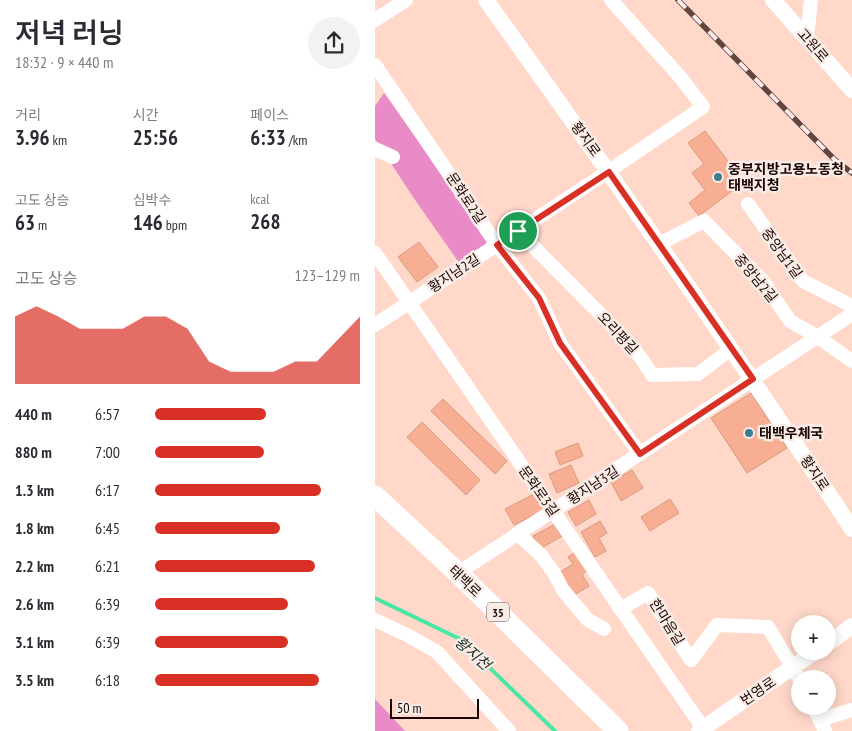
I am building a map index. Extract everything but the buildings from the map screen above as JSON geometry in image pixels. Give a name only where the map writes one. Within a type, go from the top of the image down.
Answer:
[{"type":"main road","name":"태백로","points":[[375,496],[458,573],[618,731]]},
{"type":"street","points":[[375,20],[406,0]]},
{"type":"street","name":"황지로","points":[[486,0],[753,379],[852,528]]},
{"type":"street","name":"황지남2길","points":[[375,325],[609,172],[703,107],[681,78],[611,0]]},
{"type":"street","name":"고원로","points":[[773,0],[852,90]]},
{"type":"street","points":[[807,38],[811,0]]},
{"type":"street","name":"문화로2길","points":[[375,66],[497,245],[539,298],[560,343],[640,454]]},
{"type":"street","points":[[375,149],[393,157]]},
{"type":"street","name":"중앙남1길","points":[[748,204],[803,282],[852,306]]},
{"type":"street","name":"중앙남2길","points":[[659,244],[704,221],[762,280],[790,321],[852,361]]},
{"type":"street","name":"오리평길","points":[[518,231],[622,336],[641,358],[652,375],[698,374],[731,349]]},
{"type":"street","name":"문화로3길","points":[[375,253],[621,609],[701,730]]},
{"type":"street","name":"황지남3길","points":[[458,573],[852,314]]},
{"type":"street","points":[[518,534],[541,555],[563,590],[587,619],[604,629]]},
{"type":"street","name":"한마음길","points":[[621,609],[648,593],[691,660],[717,625],[768,627],[795,670]]},
{"type":"street","points":[[375,620],[437,652],[509,731]]},
{"type":"street","points":[[836,638],[852,626]]},
{"type":"street","name":"번영로","points":[[800,670],[809,660]]},
{"type":"street","name":"번영로","points":[[701,730],[791,678]]},
{"type":"street","points":[[822,726],[852,710]]},
{"type":"shaded area","points":[[384,93],[489,241],[460,264],[375,139],[375,106]]},
{"type":"shaded area","points":[[375,699],[405,731],[375,731]]},
{"type":"waterway","name":"황지천","points":[[375,598],[460,639],[555,731]]},
{"type":"railway","points":[[678,0],[835,160],[852,173]]},
{"type":"place","name":"중부지방고용노동청 태백지청","points":[[718,177]]},
{"type":"place","name":"태백우체국","points":[[749,433]]},
{"type":"route","points":[[609,172],[753,379],[640,454],[560,343],[539,298],[497,245],[518,231],[609,172]]}]
